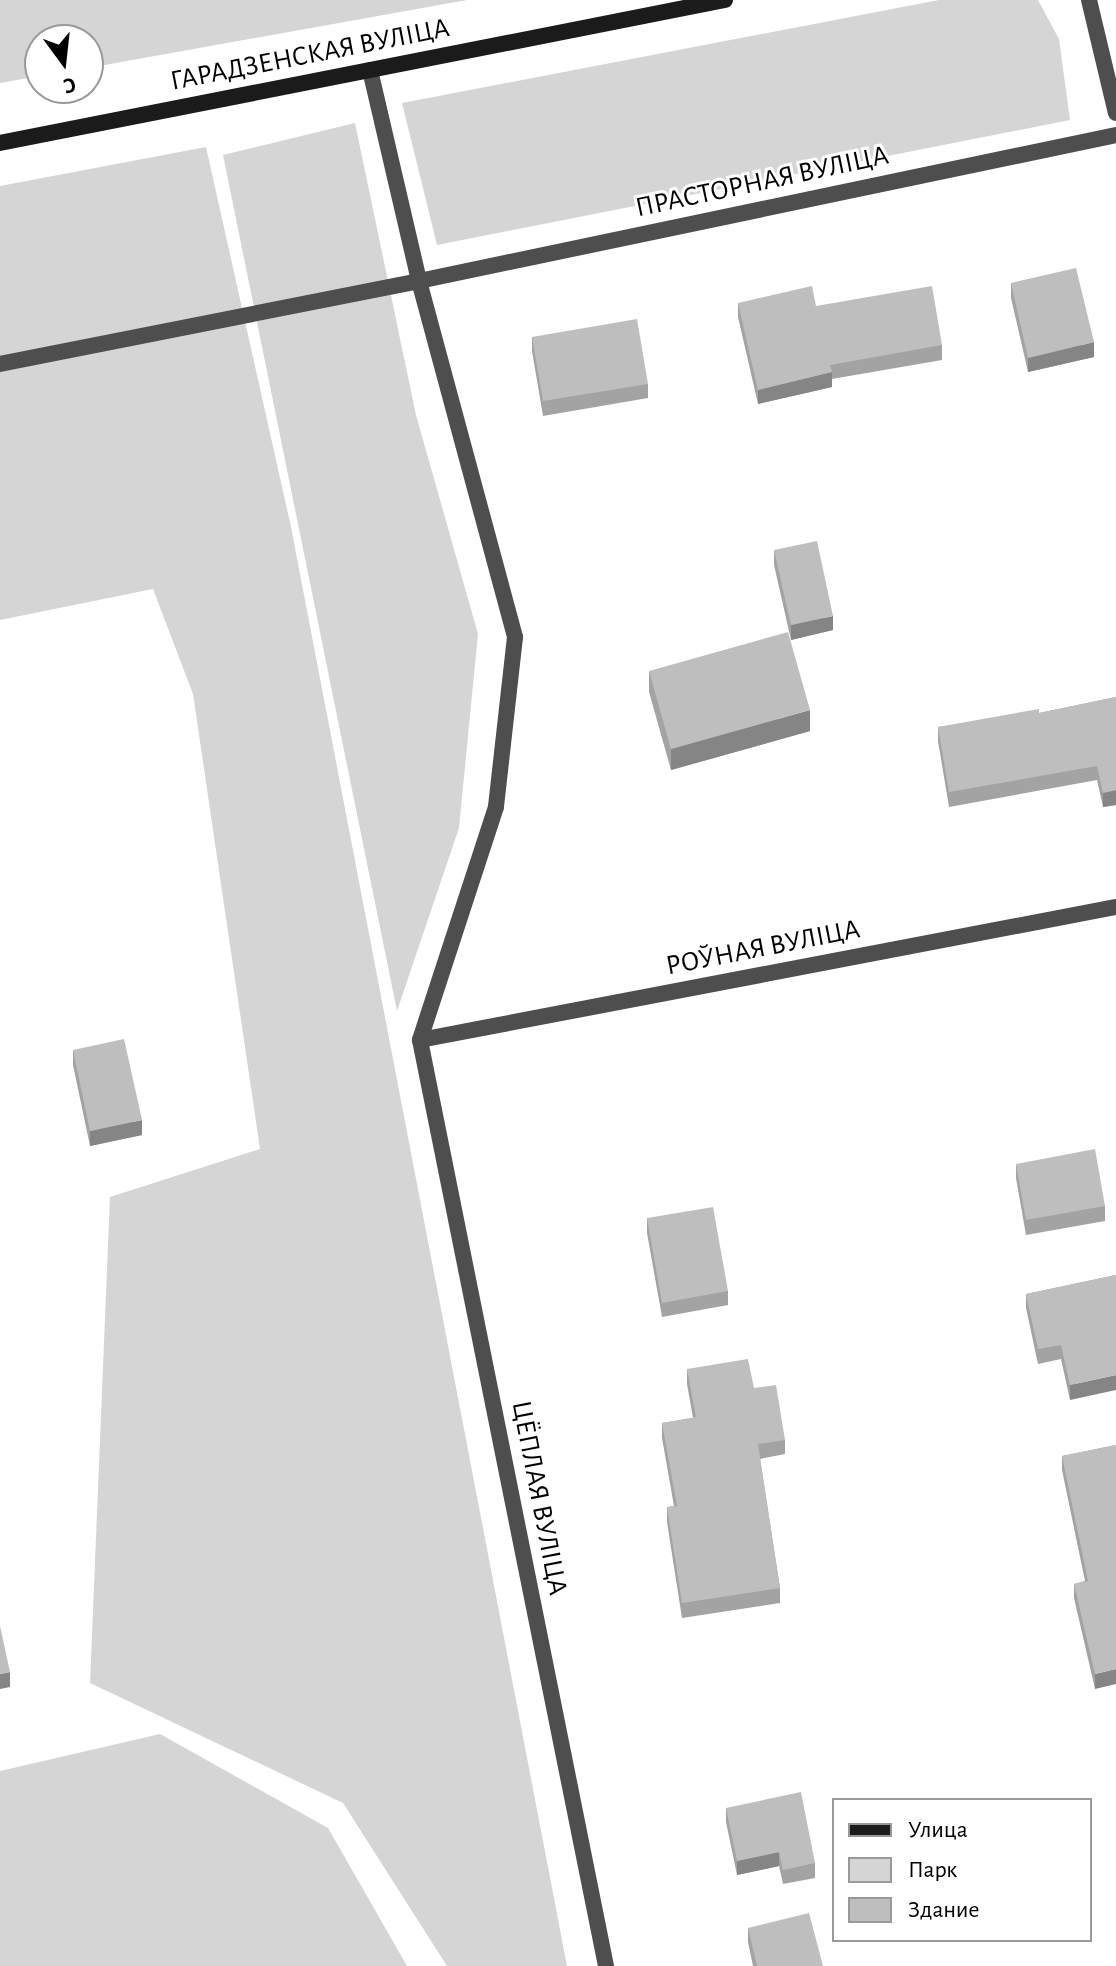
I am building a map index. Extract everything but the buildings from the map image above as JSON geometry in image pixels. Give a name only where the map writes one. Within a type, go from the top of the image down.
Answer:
[{"type":"main road","name":"ГАРАДЗЕНСКАЯ ВУЛІЦА","points":[[0,143],[725,0]]},
{"type":"street","points":[[1089,0],[1116,113]]},
{"type":"street","points":[[370,70],[419,281],[515,637],[496,807],[420,1040]]},
{"type":"street","name":"ПРАСТОРНАЯ ВУЛІЦА","points":[[0,364],[419,281],[1116,135]]},
{"type":"street","name":"РОЎНАЯ ВУЛІЦА","points":[[420,1040],[1116,907]]},
{"type":"street","name":"ЦЁПЛАЯ ВУЛІЦА","points":[[420,1040],[606,1966]]},
{"type":"green space","points":[[0,0],[467,0],[104,65],[104,24],[24,24],[24,79],[0,83]]},
{"type":"green space","points":[[939,0],[1038,0],[1059,39],[1070,120],[437,245],[402,103]]},
{"type":"green space","points":[[355,123],[416,415],[478,634],[459,828],[397,1011],[223,155]]},
{"type":"green space","points":[[206,147],[291,527],[567,1966],[447,1966],[343,1803],[90,1683],[110,1197],[260,1149],[193,694],[153,589],[0,620],[0,186]]},
{"type":"green space","points":[[160,1734],[328,1828],[407,1966],[0,1966],[0,1771]]}]
